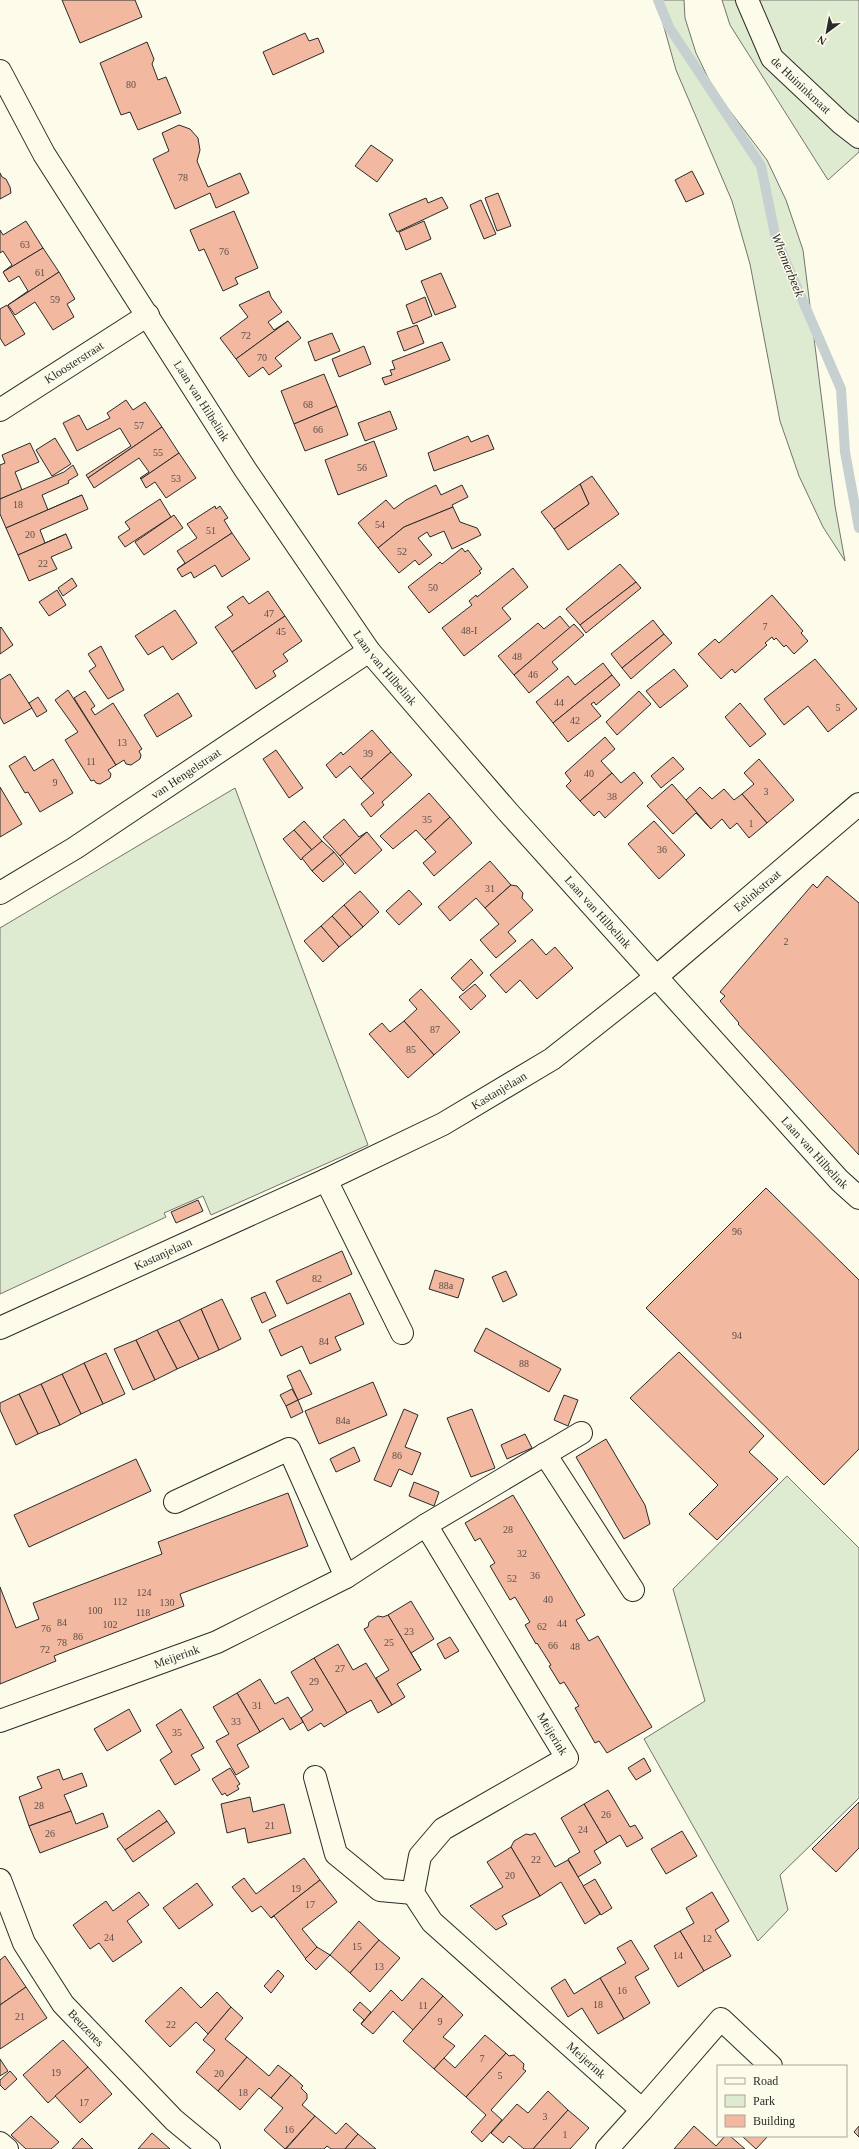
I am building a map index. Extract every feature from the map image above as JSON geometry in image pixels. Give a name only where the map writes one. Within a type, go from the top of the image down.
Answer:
[{"type":"street","name":"de Huininkmaat","points":[[747,0],[772,58],[841,123],[859,137]]},
{"type":"street","name":"Laan van Hilbelink","points":[[0,71],[44,154],[245,469],[369,651],[507,811],[839,1180],[859,1198]]},
{"type":"street","name":"Kloosterstraat","points":[[0,410],[148,315]]},
{"type":"street","name":"van Hengelstraat","points":[[0,893],[75,848],[369,651]]},
{"type":"street","name":"Eelinkstraat","points":[[656,977],[859,804]]},
{"type":"street","name":"Kastanjelaan","points":[[0,1328],[326,1180],[443,1124],[552,1059],[656,977]]},
{"type":"street","points":[[326,1180],[402,1333]]},
{"type":"street","name":"Meijerink","points":[[0,1721],[217,1642],[346,1577],[426,1525],[581,1433]]},
{"type":"street","points":[[175,1502],[289,1449],[346,1577]]},
{"type":"street","points":[[545,1454],[634,1590]]},
{"type":"street","name":"Meijerink","points":[[426,1525],[567,1758],[444,1829],[420,1856],[413,1893],[432,1922],[642,2110]]},
{"type":"street","points":[[315,1777],[336,1854],[380,1890],[413,1893]]},
{"type":"street","name":"Beuzenes","points":[[0,1880],[24,1943],[63,2004],[174,2120],[209,2149]]},
{"type":"street","points":[[607,2149],[721,2019],[771,2065]]},
{"type":"street","points":[[0,2143],[7,2149]]},
{"type":"green space","points":[[662,0],[684,0],[685,18],[696,53],[714,90],[767,160],[786,200],[803,250],[835,506],[845,561],[823,527],[799,476],[780,421],[750,264],[732,201],[676,70],[662,20]]},
{"type":"green space","points":[[722,0],[859,0],[859,152],[828,180],[730,25]]},
{"type":"green space","points":[[235,788],[368,1145],[211,1215],[203,1196],[164,1213],[166,1217],[0,1294],[0,928]]},
{"type":"green space","points":[[787,1476],[859,1548],[859,1798],[780,1875],[788,1910],[758,1941],[644,1739],[705,1701],[673,1589]]},
{"type":"building","points":[[62,0],[135,0],[142,17],[80,43]]},
{"type":"building","points":[[305,33],[309,41],[318,38],[324,52],[273,75],[263,52]]},
{"type":"building","points":[[147,42],[154,59],[152,64],[158,80],[166,77],[181,113],[138,130],[130,112],[121,115],[100,63]]},
{"type":"building","points":[[179,125],[190,129],[198,138],[200,150],[197,161],[208,187],[240,173],[249,193],[216,208],[210,193],[175,209],[153,159],[169,151],[162,133]]},
{"type":"building","points":[[371,145],[393,160],[377,182],[355,166]]},
{"type":"building","points":[[692,171],[704,194],[686,202],[675,180]]},
{"type":"building","points":[[0,173],[2,177],[6,179],[11,193],[0,199]]},
{"type":"building","points":[[498,193],[511,226],[497,231],[485,198]]},
{"type":"building","points":[[442,197],[448,208],[397,232],[389,214],[426,198],[428,203]]},
{"type":"building","points":[[481,200],[496,234],[484,239],[470,205]]},
{"type":"building","points":[[234,211],[258,268],[235,278],[238,284],[223,291],[204,249],[199,251],[190,230]]},
{"type":"building","points":[[26,221],[43,248],[3,272],[12,265],[3,251],[0,253],[0,230],[3,235]]},
{"type":"building","points":[[424,221],[431,239],[406,250],[399,232]]},
{"type":"building","points":[[43,248],[59,272],[8,305],[28,291],[19,276],[9,282],[3,272]]},
{"type":"building","points":[[59,272],[75,299],[67,304],[74,317],[53,330],[35,302],[15,315],[8,305]]},
{"type":"building","points":[[441,273],[456,307],[435,315],[421,281]]},
{"type":"building","points":[[269,291],[271,297],[282,312],[268,322],[274,330],[288,321],[236,359],[220,338],[248,317],[239,305]]},
{"type":"building","points":[[425,297],[432,316],[413,324],[406,305]]},
{"type":"building","points":[[7,305],[25,334],[5,346],[0,338],[0,309]]},
{"type":"building","points":[[288,321],[301,338],[275,358],[282,366],[269,375],[263,367],[249,377],[236,359]]},
{"type":"building","points":[[417,325],[424,343],[404,351],[397,332]]},
{"type":"building","points":[[332,333],[340,351],[315,361],[308,342]]},
{"type":"building","points":[[442,342],[450,360],[385,385],[382,378],[392,375],[390,370],[395,369],[392,361]]},
{"type":"building","points":[[364,346],[371,364],[339,377],[332,359]]},
{"type":"building","points":[[324,374],[337,406],[294,424],[281,391]]},
{"type":"building","points":[[126,400],[133,410],[145,402],[162,427],[88,478],[86,475],[131,446],[120,428],[77,451],[63,423],[79,415],[87,430],[110,418],[107,413]]},
{"type":"building","points":[[337,406],[348,435],[305,451],[294,424]]},
{"type":"building","points":[[390,411],[397,429],[365,441],[358,423]]},
{"type":"building","points":[[162,427],[179,453],[141,479],[140,478],[149,472],[139,458],[94,488],[88,478]]},
{"type":"building","points":[[488,435],[494,449],[434,471],[428,453],[468,436],[471,442]]},
{"type":"building","points":[[55,438],[71,464],[52,476],[36,450]]},
{"type":"building","points":[[374,441],[387,476],[338,495],[325,460]]},
{"type":"building","points":[[30,443],[39,462],[15,472],[22,490],[0,499],[0,465],[5,463],[2,455]]},
{"type":"building","points":[[179,453],[196,478],[166,498],[155,482],[146,488],[141,479]]},
{"type":"building","points":[[73,465],[78,475],[68,481],[69,483],[42,495],[48,510],[6,528],[0,514],[0,499],[64,472]]},
{"type":"building","points":[[592,476],[619,514],[568,550],[554,529],[589,504],[580,484]]},
{"type":"building","points":[[580,484],[589,504],[554,529],[541,512]]},
{"type":"building","points":[[436,485],[441,495],[462,485],[468,497],[452,505],[453,507],[404,527],[378,548],[358,523],[386,500],[394,509],[406,500]]},
{"type":"building","points":[[82,495],[88,509],[40,530],[45,543],[66,534],[18,555],[6,528]]},
{"type":"building","points":[[160,499],[171,517],[125,547],[118,537],[130,529],[125,522]]},
{"type":"building","points":[[215,506],[216,509],[220,506],[228,518],[224,520],[232,533],[177,569],[185,563],[177,551],[197,538],[187,524]]},
{"type":"building","points":[[453,507],[460,522],[477,528],[481,535],[452,549],[444,531],[430,537],[427,532],[418,538],[432,555],[419,565],[415,560],[399,573],[378,548],[404,527]]},
{"type":"building","points":[[174,515],[183,528],[144,555],[135,542]]},
{"type":"building","points":[[232,533],[250,559],[222,577],[215,565],[194,578],[191,572],[182,577],[177,569]]},
{"type":"building","points":[[66,534],[72,548],[51,557],[57,569],[29,581],[18,555]]},
{"type":"building","points":[[462,548],[465,552],[468,550],[482,569],[479,571],[481,573],[429,613],[408,587],[440,562],[442,564]]},
{"type":"building","points":[[620,564],[636,582],[580,625],[566,609]]},
{"type":"building","points":[[513,568],[528,587],[502,608],[511,619],[464,656],[442,628],[472,605],[469,601],[476,595],[477,597]]},
{"type":"building","points":[[72,578],[77,586],[63,596],[58,588]]},
{"type":"building","points":[[636,582],[641,588],[586,633],[580,625]]},
{"type":"building","points":[[57,590],[66,605],[49,616],[39,602]]},
{"type":"building","points":[[268,591],[285,616],[232,652],[215,627],[233,615],[227,607],[243,596],[249,604]]},
{"type":"building","points":[[772,595],[803,631],[801,633],[808,641],[794,654],[786,645],[784,647],[776,638],[774,640],[772,637],[765,643],[767,645],[735,673],[732,669],[721,679],[698,654],[715,639],[719,643]]},
{"type":"building","points":[[175,610],[197,643],[172,660],[163,646],[148,655],[135,636]]},
{"type":"building","points":[[285,616],[302,641],[283,654],[288,661],[273,671],[276,676],[256,689],[232,652]]},
{"type":"building","points":[[560,616],[570,628],[514,675],[498,656],[538,623],[544,629]]},
{"type":"building","points":[[653,620],[664,634],[622,668],[611,654]]},
{"type":"building","points":[[574,624],[584,635],[552,662],[558,669],[529,693],[514,675]]},
{"type":"building","points":[[1,627],[13,645],[0,654],[0,628]]},
{"type":"building","points":[[664,634],[672,643],[631,679],[622,668]]},
{"type":"building","points":[[101,646],[124,690],[108,699],[89,671],[96,666],[88,654]]},
{"type":"building","points":[[815,659],[857,709],[828,732],[808,706],[784,725],[764,699]]},
{"type":"building","points":[[603,663],[612,675],[553,723],[536,702],[568,676],[575,685]]},
{"type":"building","points":[[674,669],[688,686],[660,708],[646,691]]},
{"type":"building","points":[[10,674],[32,708],[4,724],[0,717],[0,680]]},
{"type":"building","points":[[612,675],[620,685],[596,705],[594,702],[591,704],[601,716],[568,742],[553,723]]},
{"type":"building","points":[[68,690],[116,765],[108,770],[111,774],[110,778],[100,784],[96,783],[94,780],[91,781],[65,740],[78,732],[55,700]]},
{"type":"building","points":[[85,691],[95,706],[91,709],[95,715],[113,703],[142,749],[139,751],[141,755],[140,759],[131,765],[126,764],[124,760],[116,765],[74,698]]},
{"type":"building","points":[[639,691],[651,704],[617,735],[606,722]]},
{"type":"building","points":[[178,693],[192,716],[157,737],[144,715]]},
{"type":"building","points":[[38,697],[47,711],[37,717],[29,703]]},
{"type":"building","points":[[740,703],[766,734],[750,747],[725,717]]},
{"type":"building","points":[[372,730],[391,752],[361,779],[350,766],[336,778],[326,765],[341,752],[343,755]]},
{"type":"building","points":[[605,737],[615,749],[601,761],[612,773],[580,801],[566,786],[571,781],[565,773]]},
{"type":"building","points":[[276,750],[303,788],[289,798],[263,759]]},
{"type":"building","points":[[391,752],[412,775],[382,802],[384,805],[371,817],[361,804],[374,793],[361,779]]},
{"type":"building","points":[[25,756],[34,771],[53,759],[73,793],[40,812],[28,792],[25,793],[9,766]]},
{"type":"building","points":[[673,757],[684,769],[661,788],[651,776]]},
{"type":"building","points":[[759,759],[794,800],[767,823],[742,794],[754,784],[744,773]]},
{"type":"building","points":[[634,772],[643,783],[605,818],[599,811],[594,816],[580,801],[612,773],[621,783]]},
{"type":"building","points":[[672,784],[711,829],[696,813],[673,834],[647,806]]},
{"type":"building","points":[[0,787],[22,824],[0,837]]},
{"type":"building","points":[[700,787],[712,799],[724,789],[734,800],[742,794],[767,823],[749,838],[737,823],[730,829],[722,819],[711,829],[686,800]]},
{"type":"building","points":[[429,793],[450,817],[425,840],[416,830],[393,849],[380,836]]},
{"type":"building","points":[[450,817],[472,843],[434,876],[423,863],[436,852],[425,840]]},
{"type":"building","points":[[344,819],[359,837],[367,832],[340,856],[323,837]]},
{"type":"building","points":[[304,821],[322,841],[312,850],[294,830]]},
{"type":"building","points":[[654,821],[685,855],[659,879],[628,844]]},
{"type":"building","points":[[294,830],[312,850],[301,860],[283,839]]},
{"type":"building","points":[[367,832],[382,850],[355,874],[340,856]]},
{"type":"building","points":[[322,841],[334,852],[312,871],[302,858]]},
{"type":"building","points":[[334,852],[344,864],[323,882],[312,871]]},
{"type":"building","points":[[490,861],[511,885],[485,908],[476,898],[450,921],[438,907]]},
{"type":"building","points":[[827,876],[859,903],[859,1155],[738,1024],[739,1023],[720,1001],[725,996],[720,992],[813,884],[817,888]]},
{"type":"building","points":[[511,885],[517,886],[523,893],[522,898],[533,910],[508,932],[516,941],[496,958],[480,940],[499,924],[485,908]]},
{"type":"building","points":[[409,890],[422,904],[399,925],[386,911]]},
{"type":"building","points":[[360,891],[379,912],[363,927],[344,905]]},
{"type":"building","points":[[344,905],[363,927],[351,937],[332,916]]},
{"type":"building","points":[[332,916],[351,937],[339,947],[321,926]]},
{"type":"building","points":[[321,926],[339,947],[323,962],[304,941]]},
{"type":"building","points":[[532,939],[546,955],[555,947],[573,968],[537,999],[520,980],[506,993],[490,975]]},
{"type":"building","points":[[471,959],[483,973],[463,991],[451,978]]},
{"type":"building","points":[[475,984],[486,996],[471,1010],[459,997]]},
{"type":"building","points":[[421,989],[460,1032],[434,1055],[404,1021],[417,1009],[409,1000]]},
{"type":"building","points":[[404,1021],[434,1055],[408,1078],[369,1034],[382,1023],[390,1032]]},
{"type":"building","points":[[766,1188],[859,1280],[859,1449],[824,1485],[646,1308]]},
{"type":"building","points":[[198,1200],[203,1211],[176,1223],[171,1212]]},
{"type":"building","points":[[342,1251],[352,1274],[287,1304],[276,1281]]},
{"type":"building","points":[[435,1270],[464,1279],[458,1298],[429,1289]]},
{"type":"building","points":[[506,1271],[517,1295],[503,1302],[492,1277]]},
{"type":"building","points":[[265,1292],[276,1316],[262,1323],[251,1298]]},
{"type":"building","points":[[350,1293],[364,1324],[335,1337],[341,1350],[310,1364],[302,1346],[281,1356],[269,1330]]},
{"type":"building","points":[[222,1299],[241,1339],[219,1350],[201,1309]]},
{"type":"building","points":[[201,1309],[219,1350],[199,1359],[179,1320]]},
{"type":"building","points":[[179,1320],[199,1359],[177,1369],[157,1330]]},
{"type":"building","points":[[486,1328],[561,1369],[549,1392],[474,1351]]},
{"type":"building","points":[[157,1330],[177,1369],[155,1380],[136,1340]]},
{"type":"building","points":[[136,1340],[155,1380],[133,1390],[114,1349]]},
{"type":"building","points":[[679,1352],[764,1436],[749,1452],[778,1479],[717,1540],[689,1514],[718,1485],[630,1398]]},
{"type":"building","points":[[106,1353],[125,1394],[103,1404],[84,1363]]},
{"type":"building","points":[[84,1363],[103,1404],[81,1414],[62,1374]]},
{"type":"building","points":[[300,1370],[312,1394],[298,1400],[287,1376]]},
{"type":"building","points":[[62,1374],[81,1414],[60,1425],[41,1384]]},
{"type":"building","points":[[373,1382],[387,1415],[319,1444],[305,1411]]},
{"type":"building","points":[[41,1384],[60,1425],[38,1434],[19,1394]]},
{"type":"building","points":[[292,1389],[298,1400],[286,1406],[280,1395]]},
{"type":"building","points":[[19,1394],[38,1434],[16,1445],[0,1410],[0,1403]]},
{"type":"building","points":[[564,1395],[578,1400],[568,1426],[554,1420]]},
{"type":"building","points":[[298,1400],[303,1412],[291,1418],[286,1406]]},
{"type":"building","points":[[404,1409],[418,1415],[405,1447],[421,1453],[412,1475],[399,1469],[391,1487],[374,1480]]},
{"type":"building","points":[[472,1409],[495,1468],[471,1477],[447,1418]]},
{"type":"building","points":[[525,1434],[532,1448],[507,1459],[501,1445]]},
{"type":"building","points":[[606,1439],[645,1505],[650,1524],[624,1539],[576,1457]]},
{"type":"building","points":[[354,1447],[360,1461],[336,1472],[330,1459]]},
{"type":"building","points":[[136,1459],[151,1491],[29,1547],[14,1515]]},
{"type":"building","points":[[414,1482],[439,1492],[434,1506],[409,1496]]},
{"type":"building","points":[[288,1493],[308,1546],[180,1594],[184,1606],[54,1656],[56,1661],[0,1684],[0,1587],[16,1628],[39,1619],[33,1603],[162,1554],[158,1542]]},
{"type":"building","points":[[513,1495],[585,1615],[576,1620],[589,1641],[598,1636],[652,1727],[607,1753],[599,1741],[595,1743],[575,1708],[579,1706],[564,1682],[560,1684],[549,1666],[551,1665],[525,1625],[530,1622],[515,1597],[510,1600],[490,1566],[495,1563],[480,1538],[475,1541],[465,1523]]},
{"type":"building","points":[[411,1601],[434,1639],[411,1653],[421,1670],[388,1615]]},
{"type":"building","points":[[388,1615],[421,1670],[397,1684],[405,1697],[392,1705],[376,1678],[389,1670],[364,1629],[368,1627],[369,1622],[378,1616],[383,1617]]},
{"type":"building","points":[[450,1637],[459,1651],[445,1659],[437,1644]]},
{"type":"building","points":[[338,1644],[353,1670],[366,1663],[392,1705],[378,1713],[371,1700],[347,1713],[314,1658]]},
{"type":"building","points":[[314,1658],[347,1713],[324,1727],[321,1723],[308,1731],[301,1718],[313,1710],[291,1672]]},
{"type":"building","points":[[260,1679],[275,1704],[288,1697],[303,1722],[290,1730],[283,1718],[260,1732],[237,1693]]},
{"type":"building","points":[[237,1693],[260,1732],[237,1745],[249,1767],[236,1775],[216,1741],[229,1734],[213,1707]]},
{"type":"building","points":[[129,1709],[141,1731],[107,1751],[94,1729]]},
{"type":"building","points":[[181,1709],[204,1748],[191,1755],[200,1770],[175,1785],[160,1760],[172,1752],[156,1725]]},
{"type":"building","points":[[644,1758],[651,1771],[636,1780],[628,1768]]},
{"type":"building","points":[[230,1768],[240,1784],[237,1786],[239,1789],[227,1796],[225,1793],[222,1795],[212,1779]]},
{"type":"building","points":[[59,1769],[63,1780],[82,1773],[87,1786],[64,1795],[71,1811],[29,1826],[19,1797],[42,1788],[37,1777]]},
{"type":"building","points":[[608,1790],[630,1827],[635,1825],[643,1838],[627,1847],[620,1835],[607,1843],[584,1804]]},
{"type":"building","points":[[250,1797],[253,1812],[284,1804],[291,1833],[248,1843],[245,1828],[227,1833],[221,1804]]},
{"type":"building","points":[[859,1802],[859,1848],[836,1872],[812,1849]]},
{"type":"building","points":[[584,1804],[607,1843],[594,1851],[601,1863],[578,1877],[568,1859],[580,1852],[561,1818]]},
{"type":"building","points":[[159,1810],[167,1821],[125,1850],[117,1839]]},
{"type":"building","points":[[71,1811],[76,1824],[103,1813],[108,1827],[40,1853],[29,1826]]},
{"type":"building","points":[[167,1821],[175,1833],[133,1862],[125,1850]]},
{"type":"building","points":[[682,1831],[697,1856],[666,1874],[651,1849]]},
{"type":"building","points":[[535,1833],[555,1867],[568,1860],[600,1914],[585,1924],[561,1882],[540,1896],[511,1847],[514,1841],[526,1834],[531,1835]]},
{"type":"building","points":[[511,1847],[540,1896],[502,1916],[507,1924],[496,1930],[470,1906],[503,1887],[487,1862]]},
{"type":"building","points":[[304,1858],[320,1880],[271,1918],[261,1906],[252,1912],[232,1887],[244,1878],[256,1894]]},
{"type":"building","points":[[595,1879],[612,1908],[601,1915],[583,1886]]},
{"type":"building","points":[[320,1880],[337,1902],[302,1929],[317,1947],[306,1959],[274,1916],[271,1918]]},
{"type":"building","points":[[197,1883],[213,1905],[179,1929],[163,1908]]},
{"type":"building","points":[[139,1892],[149,1905],[127,1921],[142,1942],[113,1962],[99,1943],[90,1949],[73,1925],[106,1901],[113,1911]]},
{"type":"building","points":[[712,1892],[729,1921],[715,1930],[731,1956],[704,1971],[680,1931],[694,1923],[686,1908]]},
{"type":"building","points":[[359,1921],[379,1940],[350,1973],[330,1955]]},
{"type":"building","points":[[680,1931],[704,1971],[678,1987],[654,1946]]},
{"type":"building","points":[[379,1940],[400,1958],[370,1992],[350,1973]]},
{"type":"building","points":[[631,1940],[649,1969],[635,1977],[650,2003],[624,2019],[600,1978],[626,1963],[617,1948]]},
{"type":"building","points":[[317,1947],[330,1955],[316,1970],[305,1959]]},
{"type":"building","points":[[5,1956],[26,1987],[0,2005],[0,1960]]},
{"type":"building","points":[[278,1970],[284,1976],[271,1993],[264,1986]]},
{"type":"building","points":[[422,1978],[443,1996],[413,2030],[393,2011],[373,2034],[361,2024],[391,1990],[402,2001]]},
{"type":"building","points":[[600,1978],[624,2019],[598,2034],[582,2008],[568,2017],[551,1988],[565,1979],[574,1994]]},
{"type":"building","points":[[26,1987],[47,2018],[0,2049],[0,2005]]},
{"type":"building","points":[[181,1987],[201,2008],[217,1992],[231,2007],[208,2034],[196,2022],[170,2047],[145,2021]]},
{"type":"building","points":[[443,1996],[463,2015],[443,2037],[455,2046],[434,2069],[403,2041]]},
{"type":"building","points":[[360,2002],[371,2012],[361,2024],[364,2020],[353,2010]]},
{"type":"building","points":[[231,2007],[243,2018],[225,2039],[247,2057],[218,2091],[196,2072],[215,2050],[203,2040]]},
{"type":"building","points":[[485,2035],[506,2053],[466,2097],[434,2069],[444,2058],[455,2068]]},
{"type":"building","points":[[63,2040],[88,2067],[48,2103],[23,2075]]},
{"type":"building","points":[[506,2053],[509,2056],[514,2055],[524,2064],[523,2069],[526,2071],[491,2110],[502,2120],[482,2142],[471,2132],[486,2115],[466,2097]]},
{"type":"building","points":[[247,2057],[269,2076],[278,2065],[291,2075],[271,2098],[259,2088],[240,2110],[218,2091]]},
{"type":"building","points":[[0,2059],[8,2071],[0,2076]]},
{"type":"building","points":[[88,2067],[112,2094],[80,2123],[55,2096]]},
{"type":"building","points":[[10,2071],[17,2079],[5,2090],[0,2085],[0,2080]]},
{"type":"building","points":[[291,2075],[303,2086],[301,2088],[307,2094],[307,2099],[302,2105],[315,2116],[285,2149],[264,2130],[283,2108],[271,2098]]},
{"type":"building","points":[[548,2091],[568,2110],[533,2149],[524,2149],[509,2136],[503,2143],[491,2133],[517,2104],[528,2113]]},
{"type":"building","points":[[568,2110],[589,2128],[570,2149],[533,2149]]},
{"type":"building","points":[[31,2116],[59,2142],[51,2149],[26,2149],[11,2135]]},
{"type":"building","points":[[315,2116],[336,2134],[346,2123],[358,2134],[345,2149],[331,2149],[327,2146],[324,2149],[286,2149]]},
{"type":"building","points":[[694,2126],[716,2146],[724,2137],[731,2137],[745,2149],[674,2149]]},
{"type":"building","points":[[859,2126],[859,2137],[854,2132]]},
{"type":"building","points":[[152,2133],[170,2149],[138,2149]]},
{"type":"building","points":[[358,2134],[376,2149],[345,2149]]},
{"type":"building","points":[[743,2137],[767,2137],[756,2149]]},
{"type":"building","points":[[82,2138],[93,2149],[72,2149]]},
{"type":"waterway","name":"Whemerbeek","points":[[658,0],[669,27],[761,166],[776,239],[841,389],[845,452],[859,528]]}]
